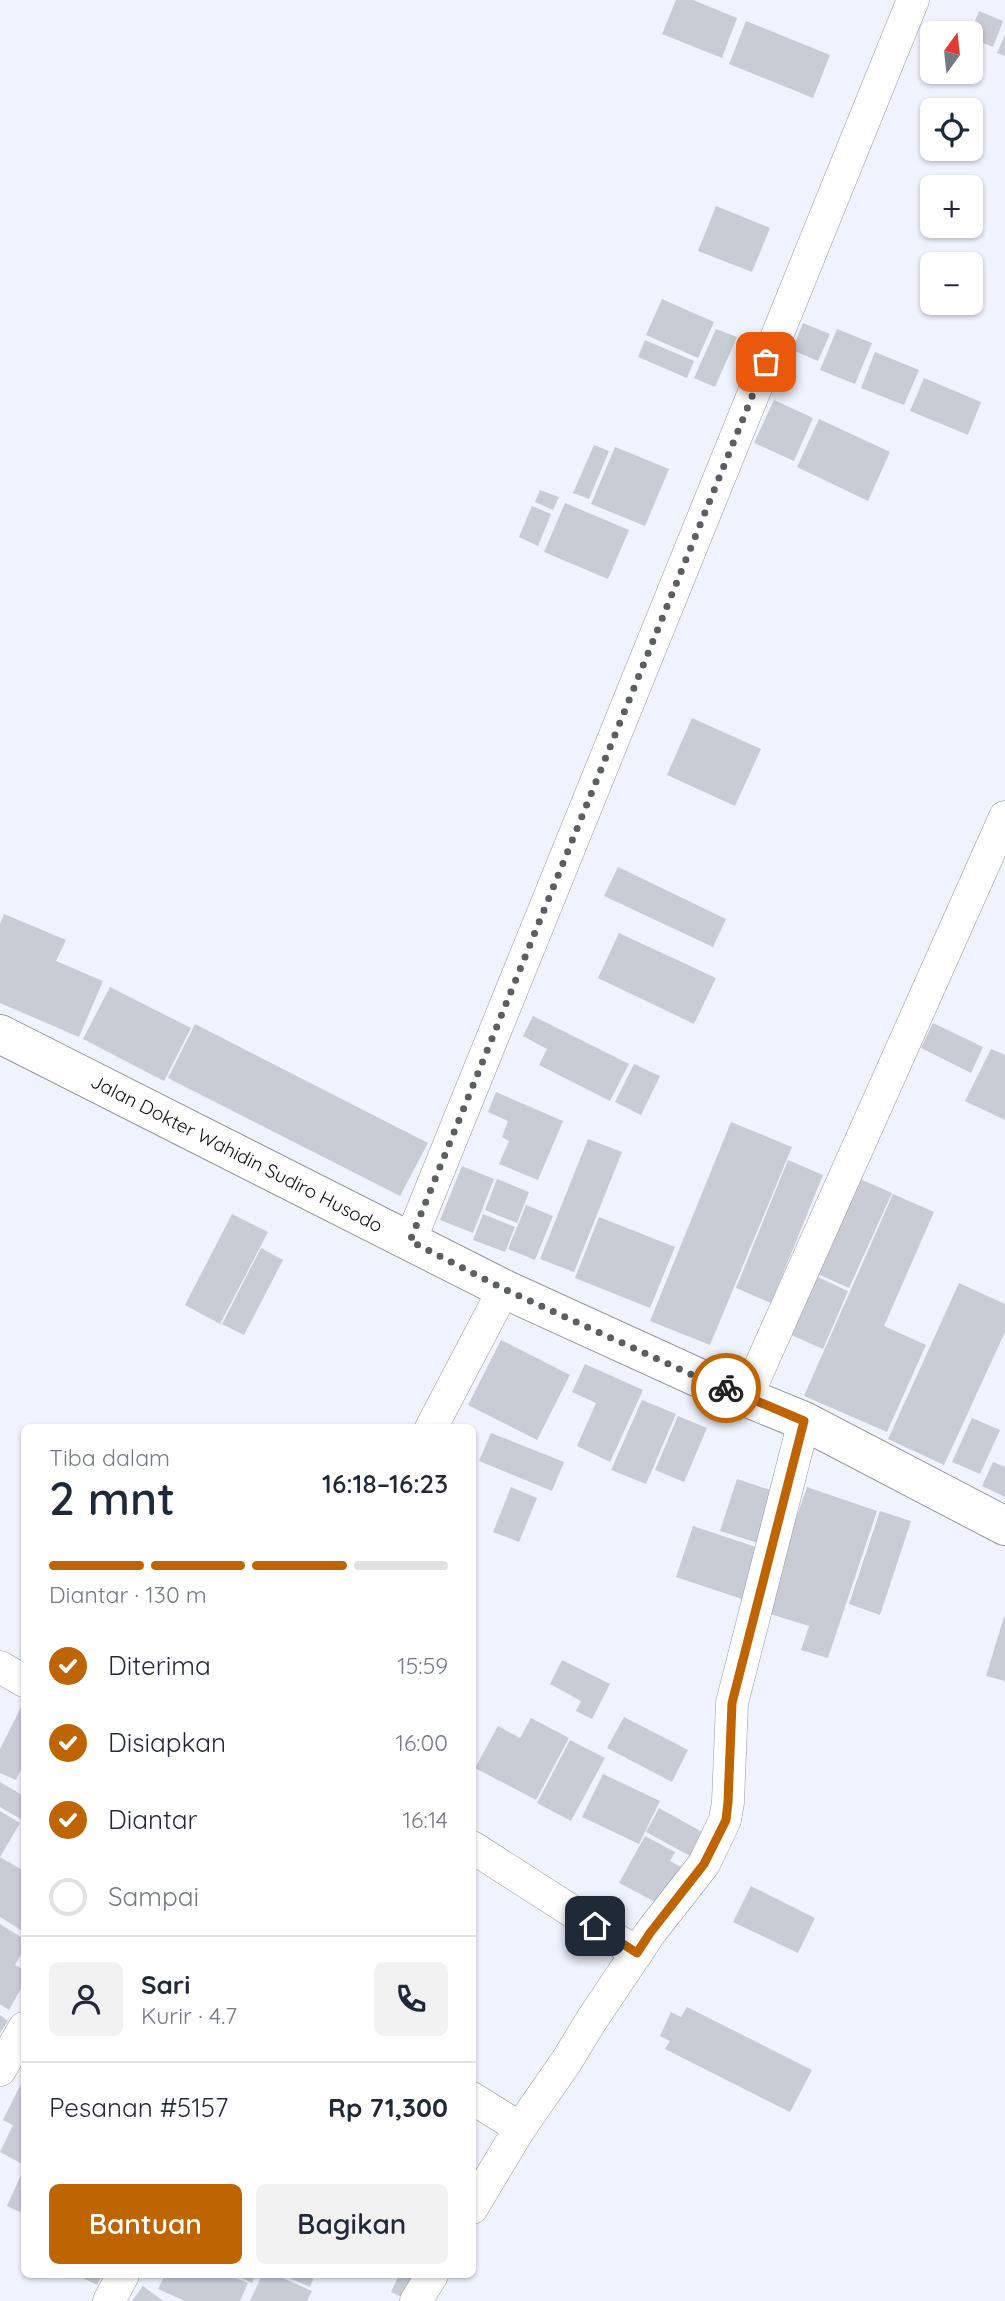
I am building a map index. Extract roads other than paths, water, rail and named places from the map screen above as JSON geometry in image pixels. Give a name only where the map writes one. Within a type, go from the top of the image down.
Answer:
[{"type":"main road","name":"Jalan Dokter Wahidin Sudiro Husodo","points":[[0,1034],[504,1289],[699,1378],[804,1421],[1005,1526]]},
{"type":"street","points":[[410,1241],[913,0]]},
{"type":"street","points":[[747,1396],[1005,817]]},
{"type":"street","points":[[433,1424],[504,1289]]},
{"type":"street","points":[[476,2201],[520,2128],[650,1933],[704,1864],[726,1820],[732,1703],[804,1421]]},
{"type":"street","points":[[0,1667],[21,1679]]},
{"type":"street","points":[[476,1850],[637,1953]]},
{"type":"street","points":[[0,2070],[21,2033]]},
{"type":"street","points":[[476,2100],[520,2128]]},
{"type":"street","points":[[109,2301],[121,2278]]},
{"type":"street","points":[[415,2301],[430,2278]]}]
